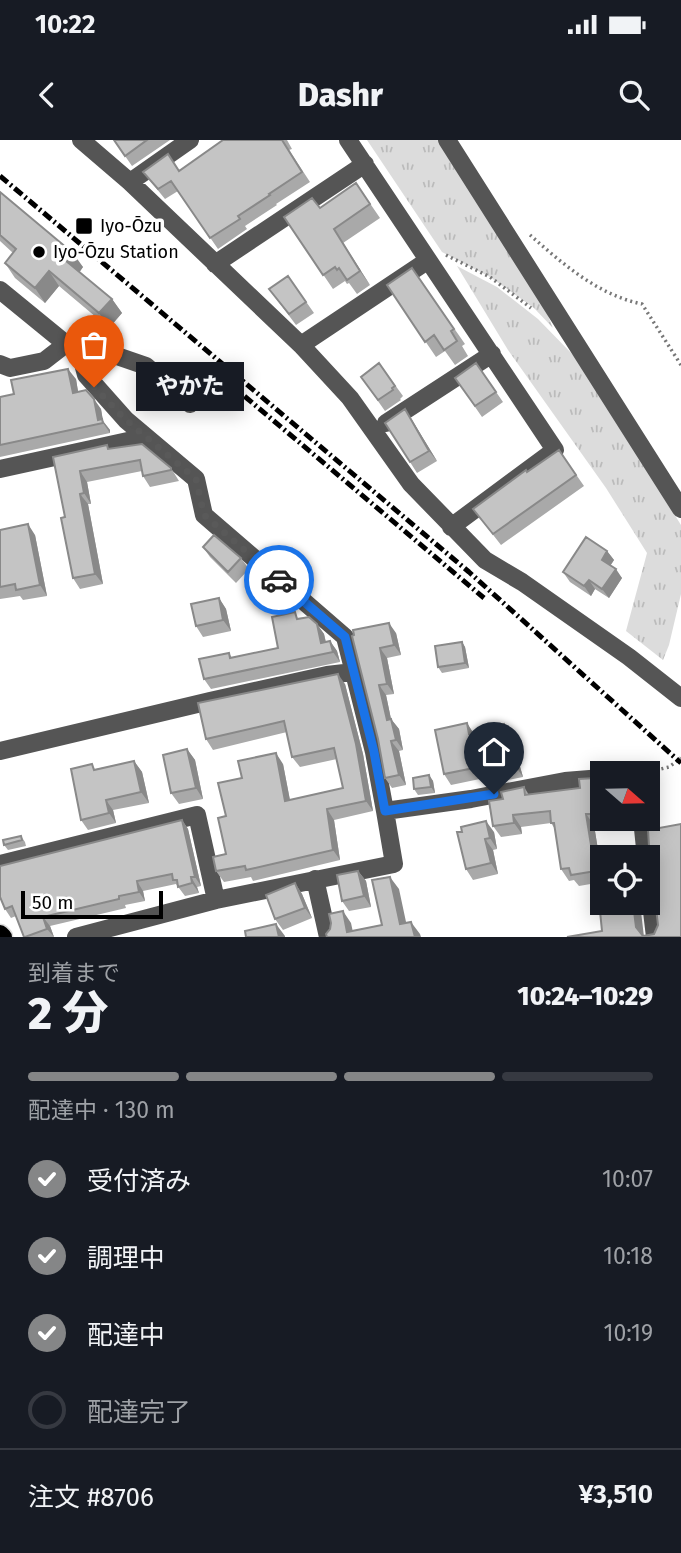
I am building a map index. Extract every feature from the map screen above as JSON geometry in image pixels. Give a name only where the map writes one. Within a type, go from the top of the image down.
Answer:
[{"type":"street","points":[[81,140],[130,182],[301,345],[350,398],[411,484],[485,560],[544,597],[629,657],[681,698]]},
{"type":"street","points":[[130,182],[190,140]]},
{"type":"street","points":[[348,140],[555,450],[452,527]]},
{"type":"street","points":[[447,140],[681,509]]},
{"type":"street","points":[[215,264],[365,164]]},
{"type":"street","points":[[301,345],[423,254]]},
{"type":"street","points":[[0,290],[73,342],[86,375],[102,395],[196,479],[204,515],[345,637],[374,752],[394,864],[216,900],[76,937]]},
{"type":"street","points":[[0,364],[10,368],[44,362],[73,342],[91,340],[117,356],[146,366],[190,404]]},
{"type":"street","points":[[375,431],[492,354]]},
{"type":"street","points":[[0,469],[146,437]]},
{"type":"street","points":[[0,751],[210,701],[327,675],[353,672]]},
{"type":"street","points":[[385,811],[590,779]]},
{"type":"street","points":[[0,864],[197,815],[216,900]]},
{"type":"street","points":[[315,879],[328,937]]},
{"type":"street","points":[[652,915],[655,937]]},
{"type":"path","points":[[506,230],[526,231],[585,280],[625,301],[642,304],[681,365]]},
{"type":"path","points":[[423,254],[442,253],[490,277],[535,312]]},
{"type":"path","points":[[660,769],[669,767],[681,758]]},
{"type":"green space","points":[[367,140],[439,140],[543,303],[553,328],[534,308],[490,277],[442,252]]},
{"type":"green space","points":[[457,266],[497,287],[538,319],[577,359],[681,525],[681,594],[663,660],[626,631],[647,553],[606,488],[508,350]]},
{"type":"building","points":[[114,140],[147,140],[125,156]]},
{"type":"building","points":[[223,140],[282,140],[302,172],[210,238],[171,181],[158,189],[143,172],[168,154],[179,171]]},
{"type":"building","points":[[356,183],[370,204],[334,229],[360,271],[347,280],[339,268],[337,270],[335,267],[323,275],[284,217],[312,198],[320,208]]},
{"type":"building","name":"Iyo-Ōzu Station","points":[[0,192],[73,253],[66,261],[112,299],[99,313],[49,271],[35,288],[5,263],[16,249],[0,235]]},
{"type":"building","points":[[412,268],[454,329],[451,331],[457,341],[444,350],[434,335],[425,342],[387,285]]},
{"type":"building","points":[[288,276],[306,302],[289,314],[269,289]]},
{"type":"building","points":[[379,363],[395,386],[378,400],[361,377]]},
{"type":"building","points":[[476,363],[496,392],[475,406],[455,378]]},
{"type":"building","points":[[68,369],[73,393],[86,390],[94,399],[98,420],[102,419],[103,423],[0,445],[0,397],[14,394],[11,380]]},
{"type":"building","points":[[405,409],[429,451],[410,462],[385,423]]},
{"type":"building","points":[[142,444],[171,470],[143,476],[140,460],[80,471],[84,493],[80,494],[95,574],[73,578],[53,457],[107,445],[108,449]]},
{"type":"building","points":[[559,450],[576,475],[493,534],[473,509],[526,470],[527,472]]},
{"type":"building","points":[[28,524],[40,585],[16,590],[15,584],[0,587],[0,530]]},
{"type":"building","points":[[214,535],[241,558],[228,572],[203,547]]},
{"type":"building","points":[[586,537],[607,551],[602,560],[616,569],[602,589],[589,580],[584,586],[563,572]]},
{"type":"building","points":[[265,578],[285,596],[280,603],[258,587]]},
{"type":"building","points":[[219,598],[223,620],[196,626],[191,604]]},
{"type":"building","points":[[295,612],[297,619],[309,617],[317,624],[321,643],[330,641],[333,652],[204,679],[199,659],[229,653],[230,658],[278,648],[272,617]]},
{"type":"building","points":[[389,623],[394,645],[380,648],[387,684],[379,685],[387,720],[391,719],[396,740],[391,741],[399,775],[385,778],[352,636],[353,630]]},
{"type":"building","points":[[462,642],[465,663],[438,667],[435,646]]},
{"type":"building","points":[[338,674],[356,744],[366,801],[327,809],[333,850],[246,870],[245,866],[216,871],[213,857],[226,854],[218,818],[226,816],[218,783],[242,778],[238,761],[276,753],[285,801],[343,788],[334,748],[292,757],[284,721],[206,739],[198,703]]},
{"type":"building","points":[[467,723],[469,734],[504,724],[516,767],[496,771],[494,764],[444,774],[435,730]]},
{"type":"building","points":[[187,749],[196,788],[171,793],[163,755]]},
{"type":"building","points":[[134,761],[141,792],[106,800],[109,813],[81,820],[71,769],[92,764],[94,770]]},
{"type":"building","points":[[429,775],[431,787],[414,789],[413,778]]},
{"type":"building","points":[[590,778],[590,814],[586,814],[591,845],[590,872],[571,875],[569,868],[561,869],[550,811],[513,815],[514,823],[493,826],[489,801],[503,799],[501,792],[524,787],[525,795],[580,788],[579,779]]},
{"type":"building","points":[[182,820],[195,877],[191,877],[192,883],[178,887],[172,874],[137,881],[139,892],[43,917],[47,929],[25,937],[12,906],[5,909],[0,897],[0,866]]},
{"type":"building","points":[[486,821],[490,838],[485,839],[491,863],[466,869],[457,832],[462,832],[461,827]]},
{"type":"building","points":[[681,824],[681,937],[567,937],[602,931],[600,915],[634,915],[636,927],[643,936],[654,934],[658,925],[657,915],[660,915],[660,845],[649,845],[648,831],[660,831],[660,828]]},
{"type":"building","points":[[21,836],[22,840],[4,845],[3,840]]},
{"type":"building","points":[[358,871],[364,896],[342,901],[337,875]]},
{"type":"building","points":[[390,877],[400,924],[411,922],[415,937],[327,937],[331,923],[329,914],[343,911],[347,932],[382,925],[372,880]]},
{"type":"building","points":[[295,883],[305,908],[275,919],[266,895]]},
{"type":"building","points":[[276,924],[279,937],[246,937],[245,931]]},
{"type":"railway","points":[[0,176],[469,572],[681,763]]},
{"type":"railway","points":[[230,384],[484,598]]},
{"type":"way so far","points":[[94,387],[126,420],[196,479],[204,515],[279,580]]},
{"type":"place","name":"Iyo-Ōzu","points":[[84,226]]},
{"type":"place","name":"Iyo-Ōzu Station","points":[[39,252]]},
{"type":"place","name":"やかた","points":[[94,387]]},
{"type":"route","points":[[279,580],[345,637],[374,752],[385,811],[494,794]]}]
